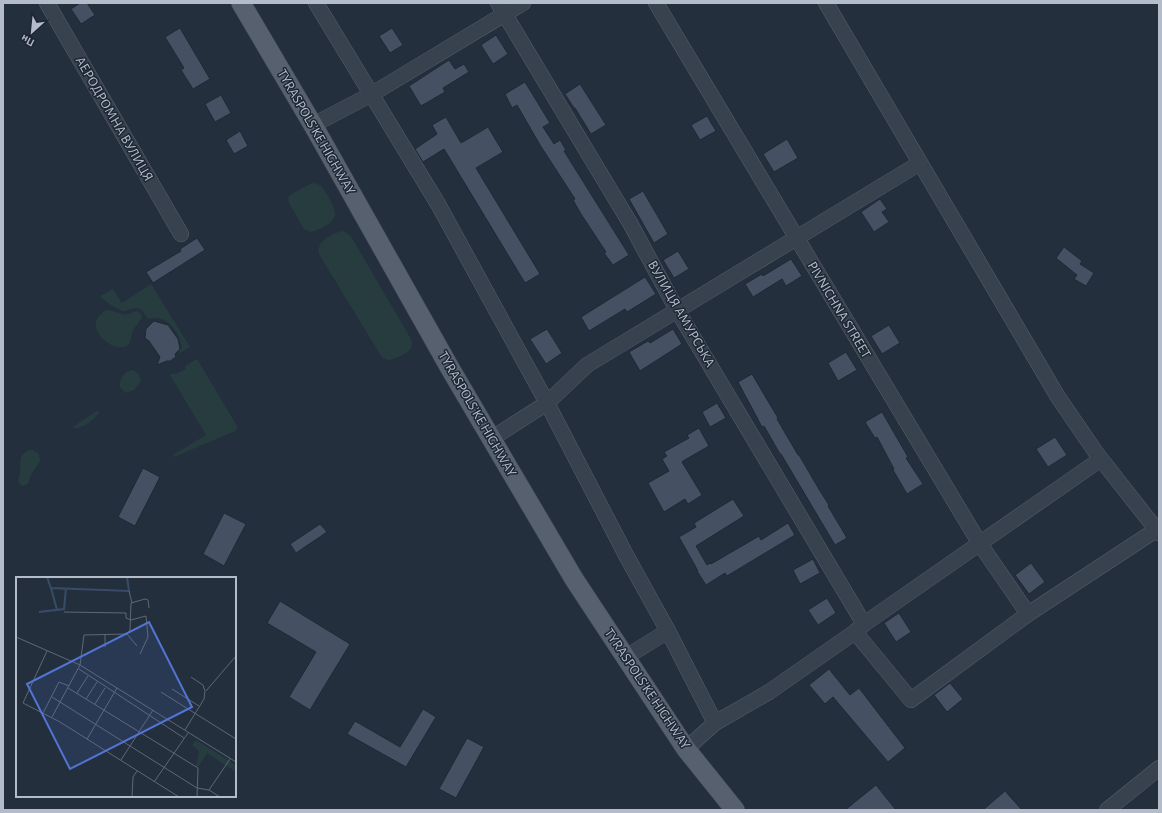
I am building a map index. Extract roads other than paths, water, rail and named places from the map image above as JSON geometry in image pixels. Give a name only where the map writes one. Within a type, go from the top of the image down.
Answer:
[{"type":"main road","name":"TYRASPOLS'KE HIGHWAY","points":[[241,3],[313,125],[451,370],[574,579],[686,749],[735,810]]},
{"type":"street","name":"АЕРОДРОМНА ВУЛИЦЯ","points":[[48,3],[181,234]]},
{"type":"street","points":[[316,3],[438,204],[547,403],[715,723]]},
{"type":"street","points":[[313,125],[372,94],[502,8],[523,3]]},
{"type":"street","name":"PIVNICHNA STREET","points":[[656,3],[980,544],[1028,614]]},
{"type":"street","points":[[826,3],[1058,397],[1101,459],[1157,532],[1028,614]]},
{"type":"street","name":"ВУЛИЦЯ АМУРСЬКА","points":[[502,8],[630,223],[677,310],[860,628],[911,700],[1028,614]]},
{"type":"street","points":[[491,439],[547,403],[587,365],[920,163]]},
{"type":"street","points":[[686,749],[715,723],[769,692],[1101,459]]},
{"type":"street","points":[[626,657],[668,631]]},
{"type":"street","points":[[1107,810],[1159,768]]}]
